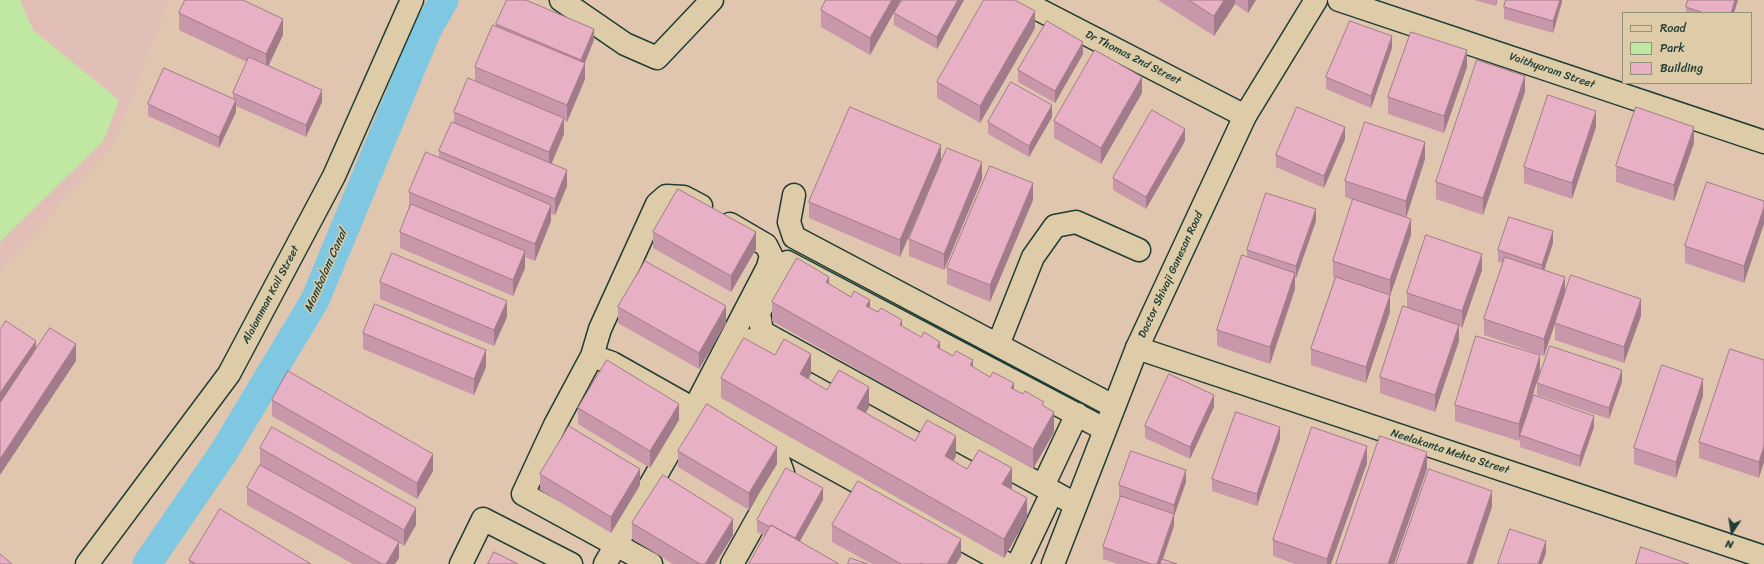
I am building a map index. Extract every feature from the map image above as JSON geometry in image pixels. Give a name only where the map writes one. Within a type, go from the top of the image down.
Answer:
[{"type":"street","name":"Alaiamman Koil Street","points":[[87,564],[229,374],[334,176],[412,0]]},
{"type":"street","points":[[561,0],[625,44],[657,58],[712,0]]},
{"type":"street","name":"Dr Thomas 2nd Street","points":[[1020,0],[1245,116]]},
{"type":"street","name":"Doctor Shivaji Ganesan Road","points":[[1053,564],[1104,429],[1137,348],[1245,116],[1316,0]]},
{"type":"street","name":"Vaithyaram Street","points":[[1339,0],[1764,142]]},
{"type":"street","points":[[605,564],[617,544],[654,480],[694,409],[768,267],[771,255],[766,245],[684,196],[666,196],[657,204],[600,329],[592,356],[556,425],[523,494],[617,544],[651,564]]},
{"type":"street","points":[[794,196],[789,222],[794,237],[1113,406]]},
{"type":"street","points":[[998,345],[1033,257],[1055,226],[1076,222],[1139,250]]},
{"type":"street","points":[[1045,495],[762,332],[759,313],[776,274],[787,262],[1104,429]]},
{"type":"street","points":[[630,264],[651,274]]},
{"type":"street","points":[[721,307],[742,317]]},
{"type":"street","points":[[1007,564],[721,407],[714,401],[714,393],[737,342],[746,339],[756,341],[792,359],[1073,510]]},
{"type":"street","name":"Neelakanta Mehta Street","points":[[1137,348],[1764,557]]},
{"type":"street","points":[[592,356],[612,363],[778,458],[783,473],[732,564]]},
{"type":"street","points":[[1018,564],[1077,414]]},
{"type":"street","points":[[556,425],[575,436]]},
{"type":"street","points":[[634,469],[674,492]]},
{"type":"street","points":[[461,564],[483,518],[571,564]]},
{"type":"street","points":[[727,526],[747,538]]},
{"type":"shaded area","points":[[0,0],[169,0],[115,142],[0,273]]},
{"type":"green space","points":[[0,0],[20,0],[33,30],[119,100],[104,140],[0,242]]},
{"type":"building","points":[[185,0],[243,0],[283,19],[266,54],[179,13]]},
{"type":"building","points":[[507,0],[526,0],[594,29],[581,60],[496,24]]},
{"type":"building","points":[[826,0],[892,0],[870,38],[821,10]]},
{"type":"building","points":[[902,0],[958,0],[937,37],[894,13]]},
{"type":"building","points":[[984,0],[1015,0],[1035,11],[980,106],[937,82]]},
{"type":"building","points":[[1189,0],[1224,0],[1214,16]]},
{"type":"building","points":[[1506,0],[1560,0],[1553,21],[1504,7]]},
{"type":"building","points":[[1688,0],[1735,0],[1731,12],[1701,12],[1686,7]]},
{"type":"building","points":[[1047,21],[1083,42],[1055,91],[1018,70]]},
{"type":"building","points":[[1350,21],[1392,36],[1371,96],[1326,77]]},
{"type":"building","points":[[493,25],[585,63],[567,105],[475,67]]},
{"type":"building","points":[[1411,32],[1467,50],[1444,116],[1388,97]]},
{"type":"building","points":[[1095,50],[1142,77],[1101,148],[1054,121]]},
{"type":"building","points":[[249,57],[322,90],[306,125],[233,93]]},
{"type":"building","points":[[1477,60],[1525,76],[1483,198],[1436,182]]},
{"type":"building","points":[[164,68],[236,100],[219,137],[148,104]]},
{"type":"building","points":[[468,78],[564,118],[549,152],[454,112]]},
{"type":"building","points":[[1011,82],[1052,105],[1029,146],[988,122]]},
{"type":"building","points":[[1548,95],[1596,111],[1572,183],[1524,167]]},
{"type":"building","points":[[850,107],[941,145],[900,240],[809,202]]},
{"type":"building","points":[[1297,107],[1345,127],[1324,176],[1276,155]]},
{"type":"building","points":[[1636,107],[1694,127],[1674,185],[1616,166]]},
{"type":"building","points":[[1152,110],[1185,129],[1146,197],[1113,178]]},
{"type":"building","points":[[452,122],[567,170],[555,199],[439,151]]},
{"type":"building","points":[[1365,122],[1425,142],[1406,201],[1345,181]]},
{"type":"building","points":[[947,148],[982,162],[944,254],[909,239]]},
{"type":"building","points":[[426,152],[551,205],[535,244],[409,192]]},
{"type":"building","points":[[990,166],[1033,183],[990,285],[947,268]]},
{"type":"building","points":[[1707,182],[1764,201],[1764,207],[1744,266],[1685,246]]},
{"type":"building","points":[[678,189],[756,232],[731,276],[653,232]]},
{"type":"building","points":[[1266,193],[1316,209],[1296,266],[1247,250]]},
{"type":"building","points":[[1353,199],[1411,219],[1390,280],[1333,261]]},
{"type":"building","points":[[411,204],[525,251],[513,280],[400,232]]},
{"type":"building","points":[[1509,217],[1553,231],[1542,265],[1498,250]]},
{"type":"building","points":[[1426,235],[1482,254],[1462,311],[1407,293]]},
{"type":"building","points":[[392,253],[507,301],[494,330],[380,282]]},
{"type":"building","points":[[1242,255],[1295,273],[1270,347],[1217,330]]},
{"type":"building","points":[[1505,257],[1565,277],[1544,339],[1484,319]]},
{"type":"building","points":[[797,258],[829,277],[826,282],[851,297],[854,291],[870,300],[866,306],[878,312],[881,308],[902,320],[900,325],[921,337],[924,332],[940,342],[937,347],[953,356],[956,351],[973,360],[970,365],[990,377],[993,372],[1014,383],[1011,388],[1023,394],[1025,391],[1044,402],[1042,405],[1054,412],[1033,449],[772,302]]},
{"type":"building","points":[[645,261],[726,306],[699,353],[618,307]]},
{"type":"building","points":[[1571,275],[1641,299],[1624,347],[1555,323]]},
{"type":"building","points":[[1336,277],[1390,295],[1366,367],[1311,349]]},
{"type":"building","points":[[375,304],[486,350],[474,379],[363,333]]},
{"type":"building","points":[[1403,306],[1459,325],[1435,395],[1380,377]]},
{"type":"building","points":[[6,321],[36,341],[0,393],[0,330]]},
{"type":"building","points":[[50,328],[76,344],[0,459],[0,403]]},
{"type":"building","points":[[1476,336],[1540,355],[1519,424],[1455,405]]},
{"type":"building","points":[[744,338],[775,355],[784,339],[811,354],[800,374],[827,390],[839,370],[869,387],[857,408],[915,441],[927,420],[956,436],[945,456],[967,469],[979,450],[1012,468],[1002,484],[1027,498],[1004,539],[721,378]]},
{"type":"building","points":[[1550,346],[1622,370],[1609,408],[1537,383]]},
{"type":"building","points":[[1730,349],[1764,360],[1764,446],[1759,462],[1699,442]]},
{"type":"building","points":[[607,360],[679,404],[650,451],[578,408]]},
{"type":"building","points":[[1662,365],[1703,379],[1676,462],[1634,448]]},
{"type":"building","points":[[288,371],[433,454],[417,483],[272,400]]},
{"type":"building","points":[[1169,374],[1214,395],[1190,447],[1145,426]]},
{"type":"building","points":[[1534,395],[1594,416],[1580,456],[1520,435]]},
{"type":"building","points":[[707,404],[777,447],[749,493],[678,451]]},
{"type":"building","points":[[1236,412],[1280,427],[1257,494],[1212,479]]},
{"type":"building","points":[[569,426],[640,469],[611,517],[540,474]]},
{"type":"building","points":[[272,427],[416,508],[404,530],[260,448]]},
{"type":"building","points":[[1312,427],[1367,446],[1327,559],[1273,540]]},
{"type":"building","points":[[1380,436],[1427,452],[1388,564],[1336,564]]},
{"type":"building","points":[[1131,451],[1186,470],[1174,505],[1119,485]]},
{"type":"building","points":[[260,465],[399,542],[386,564],[382,564],[247,488]]},
{"type":"building","points":[[786,468],[823,488],[795,538],[771,525],[770,527],[757,520]]},
{"type":"building","points":[[1429,469],[1492,491],[1467,564],[1396,564]]},
{"type":"building","points":[[663,475],[733,519],[705,564],[700,564],[632,523]]},
{"type":"building","points":[[858,481],[961,539],[947,564],[901,564],[832,525]]},
{"type":"building","points":[[1121,496],[1174,514],[1157,564],[1151,564],[1103,547]]},
{"type":"building","points":[[220,509],[311,564],[196,564],[189,560]]},
{"type":"building","points":[[771,525],[839,564],[749,564]]},
{"type":"building","points":[[1510,529],[1546,541],[1538,564],[1498,564]]},
{"type":"building","points":[[1641,547],[1689,564],[1636,564]]},
{"type":"building","points":[[494,552],[518,564],[488,564]]},
{"type":"building","points":[[0,554],[12,564],[0,564]]},
{"type":"building","points":[[850,558],[868,564],[848,564]]},
{"type":"building","points":[[1162,559],[1177,564],[1160,564]]},
{"type":"waterway","name":"Mambalam Canal","points":[[147,564],[223,453],[315,300],[427,30],[444,0]]}]
